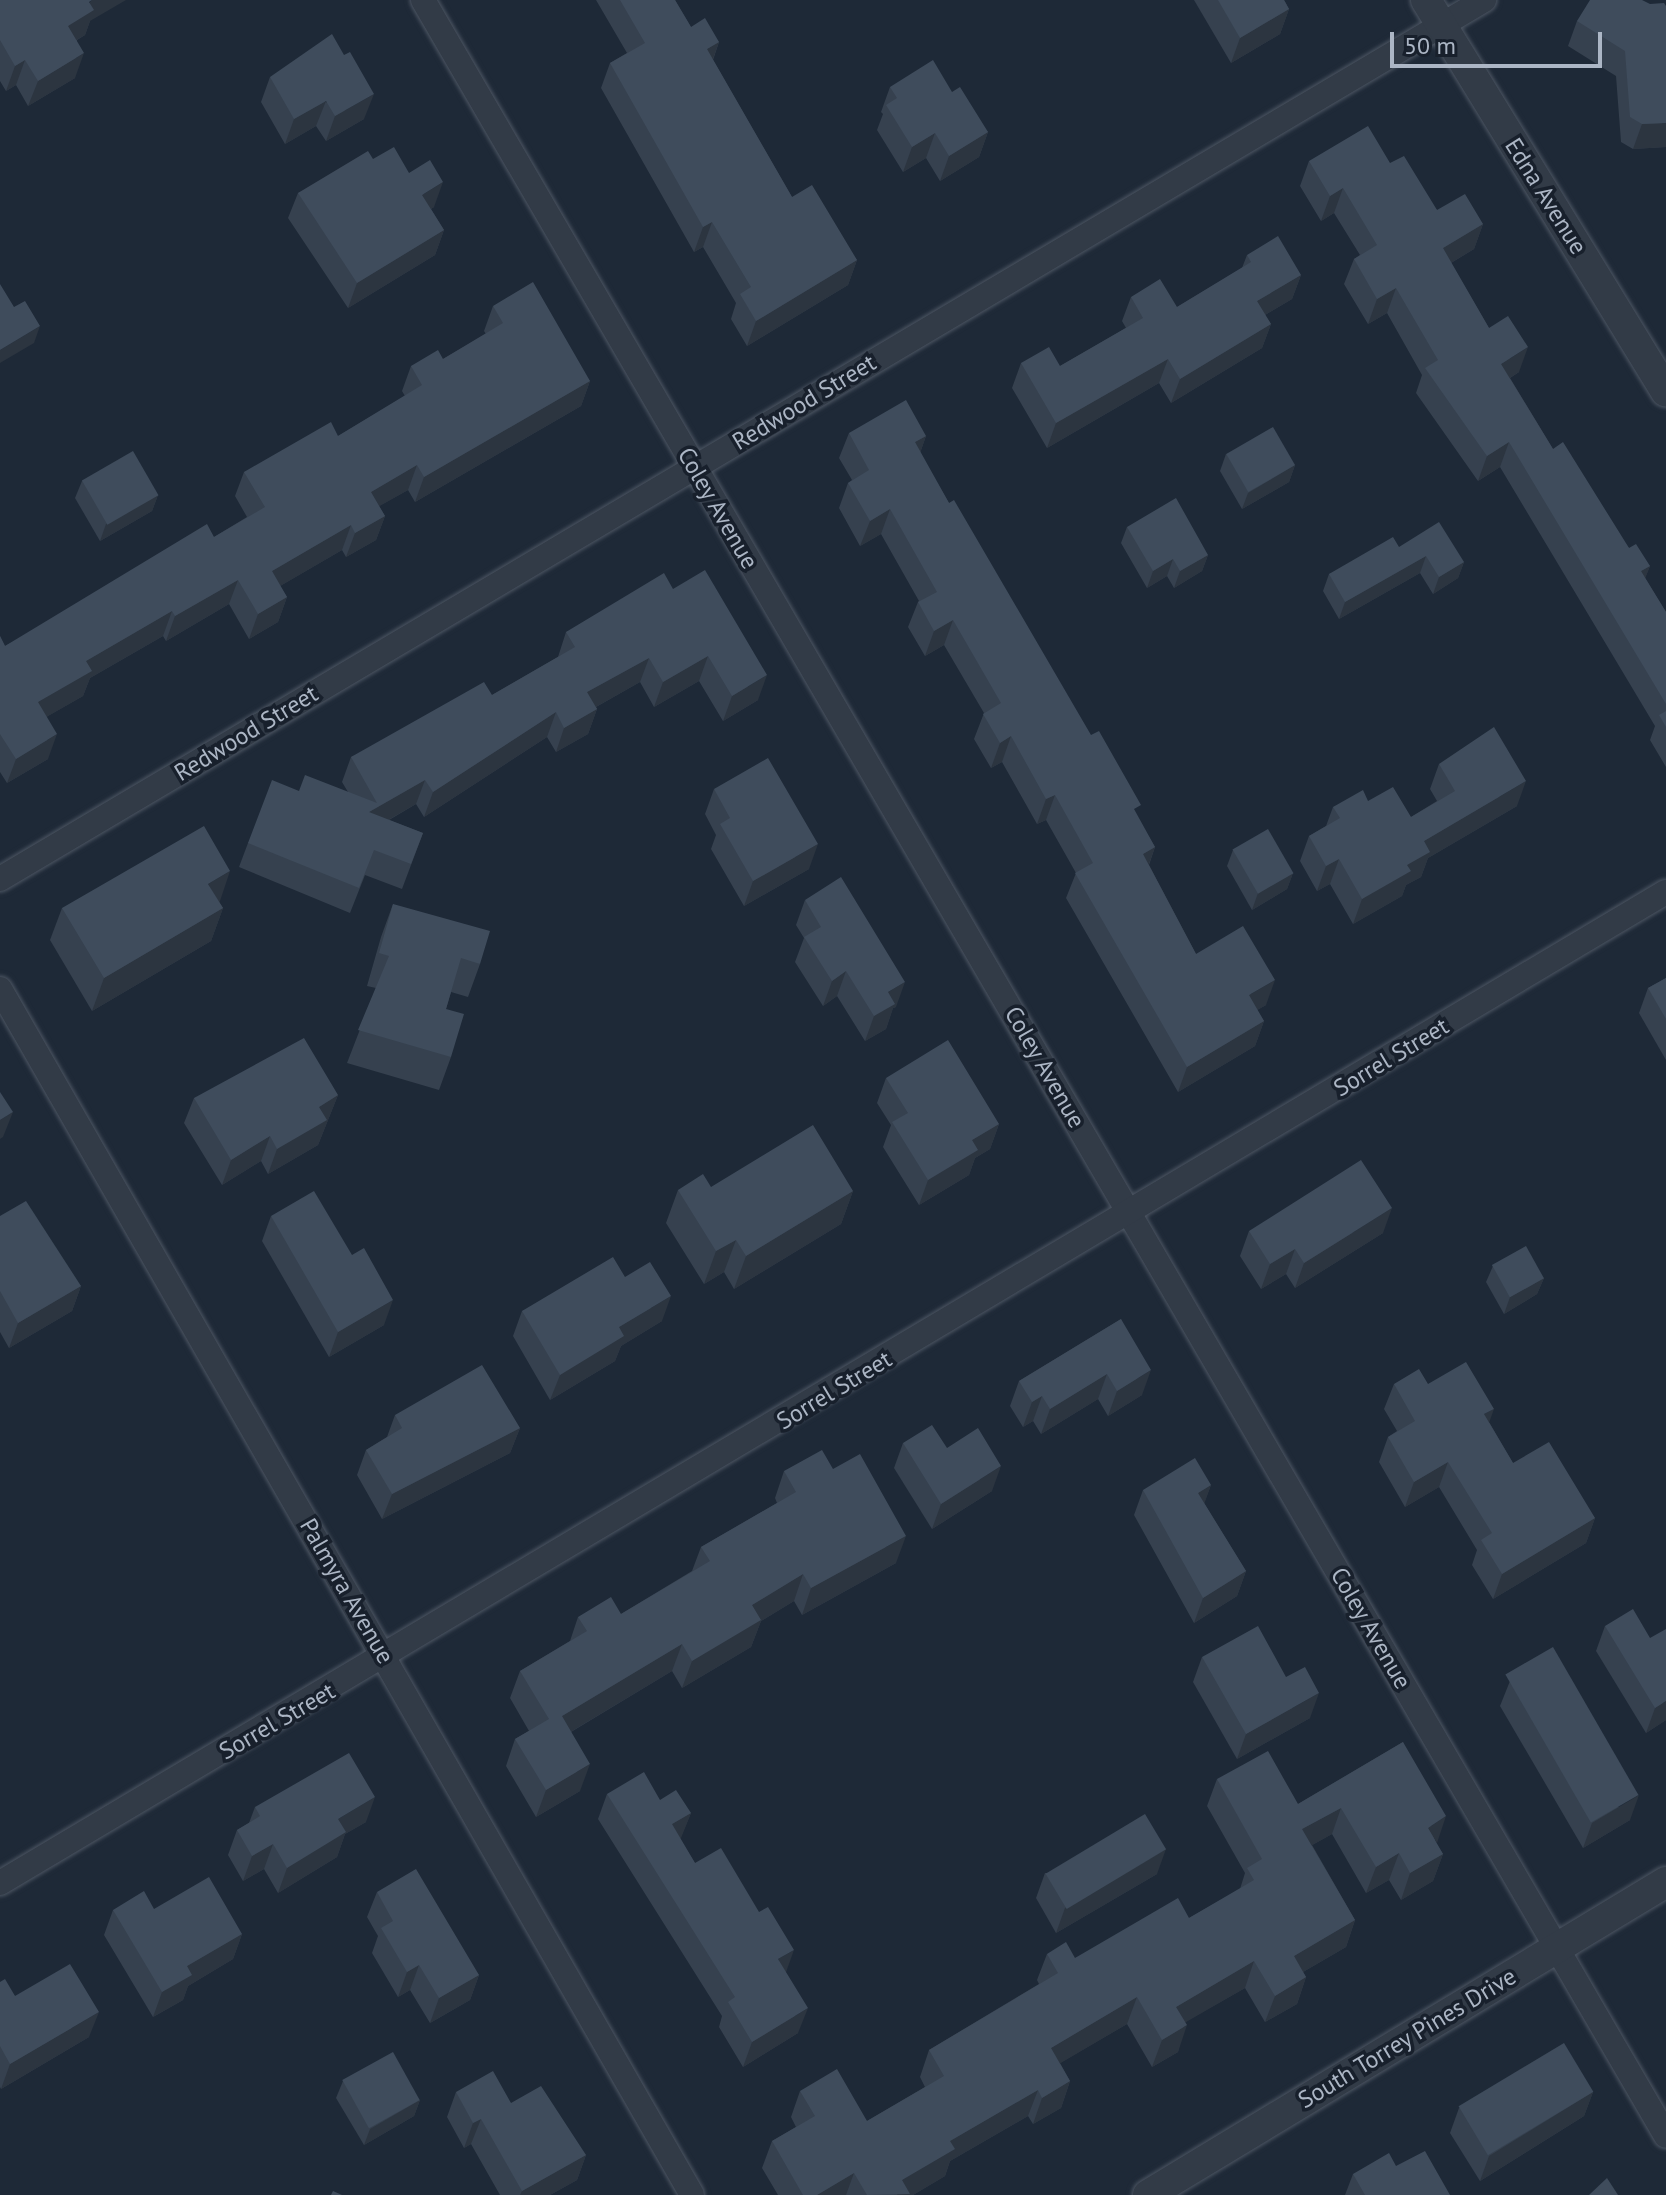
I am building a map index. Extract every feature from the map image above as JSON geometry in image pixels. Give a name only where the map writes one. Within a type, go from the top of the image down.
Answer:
[{"type":"street","name":"Coley Avenue","points":[[423,0],[1666,2136]]},
{"type":"street","name":"Redwood Street","points":[[0,879],[694,467],[1434,13],[1484,0]]},
{"type":"street","name":"Edna Avenue","points":[[1434,13],[1666,391]]},
{"type":"street","name":"Sorrel Street","points":[[0,1883],[1131,1214],[1666,892]]},
{"type":"street","name":"Palmyra Avenue","points":[[0,989],[692,2195]]},
{"type":"street","name":"South Torrey Pines Drive","points":[[1148,2195],[1666,1882]]},
{"type":"building","points":[[0,0],[92,0],[89,2],[94,10],[68,26],[84,53],[38,81],[25,60],[15,66],[0,40]]},
{"type":"building","points":[[620,0],[675,0],[691,27],[705,18],[719,42],[707,49],[792,197],[812,185],[857,260],[756,321],[740,294],[751,287],[712,222],[703,227],[610,63],[645,43]]},
{"type":"building","points":[[1218,0],[1284,0],[1289,9],[1240,38]]},
{"type":"building","points":[[1590,0],[1642,0],[1650,4],[1664,3],[1666,6],[1666,123],[1642,124],[1630,117],[1625,51],[1577,21]]},
{"type":"building","points":[[332,34],[344,55],[350,52],[374,94],[335,116],[326,101],[294,119],[270,77]]},
{"type":"building","points":[[933,60],[952,92],[960,87],[988,132],[949,156],[935,133],[912,147],[886,105],[897,98],[890,87]]},
{"type":"building","points":[[1368,126],[1390,163],[1404,156],[1437,210],[1465,194],[1483,224],[1443,248],[1489,328],[1508,316],[1528,347],[1501,364],[1553,449],[1563,442],[1629,548],[1636,544],[1650,566],[1641,571],[1666,612],[1666,704],[1509,442],[1487,456],[1425,368],[1438,360],[1396,288],[1377,299],[1354,259],[1377,245],[1343,188],[1330,196],[1309,161]]},
{"type":"building","points":[[394,147],[409,173],[430,160],[443,182],[422,195],[444,230],[357,283],[298,193],[368,151],[373,159]]},
{"type":"building","points":[[1278,236],[1301,275],[1257,301],[1271,324],[1180,379],[1168,359],[1056,423],[1021,363],[1049,347],[1060,366],[1143,318],[1131,297],[1160,279],[1177,307],[1251,262],[1247,255]]},
{"type":"building","points":[[533,282],[590,381],[424,477],[417,465],[371,492],[385,516],[355,533],[351,525],[272,571],[287,597],[258,614],[238,580],[175,616],[172,611],[86,661],[92,671],[38,702],[57,734],[16,759],[0,734],[0,636],[5,646],[207,524],[214,537],[265,507],[244,472],[331,422],[338,436],[422,385],[411,366],[438,350],[443,359],[503,323],[493,306]]},
{"type":"building","points":[[0,284],[14,307],[25,301],[40,326],[0,350]]},
{"type":"building","points":[[906,400],[926,436],[915,442],[949,503],[954,500],[1091,735],[1099,731],[1141,805],[1134,809],[1155,847],[1143,854],[1196,954],[1243,926],[1275,980],[1249,995],[1264,1021],[1187,1067],[1075,873],[1093,863],[1055,795],[1046,799],[1011,736],[1000,743],[983,714],[1001,703],[953,620],[934,631],[918,602],[937,592],[890,509],[870,521],[848,483],[869,470],[849,433]]},
{"type":"building","points":[[1273,427],[1295,465],[1248,492],[1226,454]]},
{"type":"building","points":[[133,451],[158,495],[107,525],[82,480]]},
{"type":"building","points":[[1176,498],[1208,555],[1180,571],[1173,559],[1153,571],[1127,527]]},
{"type":"building","points":[[1439,522],[1464,562],[1439,577],[1426,556],[1345,602],[1329,574],[1393,537],[1399,547]]},
{"type":"building","points":[[705,570],[767,675],[732,696],[708,656],[663,682],[649,658],[587,692],[597,709],[564,728],[556,712],[433,792],[425,780],[369,812],[423,833],[411,864],[374,850],[359,888],[248,843],[272,780],[299,791],[305,775],[377,803],[351,757],[484,682],[492,695],[575,647],[566,632],[664,573],[673,589]]},
{"type":"building","points":[[1666,711],[1666,727],[1659,715]]},
{"type":"building","points":[[1494,727],[1526,781],[1424,841],[1430,852],[1407,865],[1411,871],[1362,899],[1339,859],[1326,866],[1309,836],[1340,818],[1333,807],[1363,790],[1368,801],[1393,787],[1411,817],[1455,791],[1439,764]]},
{"type":"building","points":[[768,758],[818,844],[753,881],[720,824],[730,818],[714,789]]},
{"type":"building","points":[[204,826],[230,871],[208,884],[223,908],[104,978],[62,908]]},
{"type":"building","points":[[1268,829],[1294,873],[1258,894],[1232,850]]},
{"type":"building","points":[[841,877],[905,982],[888,992],[895,1004],[874,1016],[846,971],[832,981],[804,937],[821,927],[805,900]]},
{"type":"building","points":[[393,904],[490,931],[480,964],[461,958],[446,1009],[464,1014],[451,1057],[358,1030],[389,956],[379,953]]},
{"type":"building","points":[[1666,978],[1666,1019],[1648,988]]},
{"type":"building","points":[[304,1038],[338,1095],[319,1107],[327,1120],[277,1149],[270,1136],[231,1160],[194,1098]]},
{"type":"building","points":[[948,1040],[999,1124],[972,1140],[978,1150],[928,1180],[892,1122],[908,1113],[886,1078]]},
{"type":"building","points":[[0,1092],[13,1112],[0,1120]]},
{"type":"building","points":[[813,1125],[853,1191],[746,1256],[736,1240],[716,1251],[678,1190],[703,1174],[711,1187]]},
{"type":"building","points":[[1361,1160],[1392,1208],[1304,1263],[1295,1249],[1270,1264],[1249,1231]]},
{"type":"building","points":[[314,1191],[352,1255],[364,1248],[393,1300],[338,1332],[271,1216]]},
{"type":"building","points":[[26,1201],[81,1286],[18,1323],[0,1291],[0,1216]]},
{"type":"building","points":[[1526,1246],[1544,1278],[1510,1297],[1492,1265]]},
{"type":"building","points":[[613,1257],[625,1277],[650,1262],[671,1296],[619,1327],[624,1336],[560,1375],[522,1311]]},
{"type":"building","points":[[1121,1319],[1151,1370],[1117,1391],[1107,1374],[1050,1409],[1042,1396],[1032,1402],[1019,1381]]},
{"type":"building","points":[[1466,1362],[1494,1409],[1484,1414],[1513,1463],[1549,1442],[1595,1518],[1502,1574],[1481,1540],[1492,1533],[1448,1462],[1414,1482],[1388,1437],[1415,1421],[1394,1384],[1419,1369],[1428,1384]]},
{"type":"building","points":[[482,1365],[520,1428],[392,1494],[366,1450],[402,1428],[395,1415]]},
{"type":"building","points":[[932,1425],[947,1448],[978,1428],[1001,1466],[941,1504],[903,1443]]},
{"type":"building","points":[[822,1450],[833,1469],[860,1454],[906,1536],[811,1588],[803,1574],[752,1605],[761,1620],[692,1661],[682,1644],[562,1716],[590,1764],[546,1790],[515,1739],[549,1719],[520,1671],[587,1631],[578,1617],[611,1597],[621,1614],[710,1561],[701,1547],[796,1492],[784,1471]]},
{"type":"building","points":[[1195,1458],[1211,1485],[1198,1493],[1246,1571],[1203,1598],[1143,1490]]},
{"type":"building","points":[[1633,1609],[1650,1638],[1666,1629],[1666,1701],[1655,1708],[1605,1626]]},
{"type":"building","points":[[1258,1626],[1286,1677],[1305,1667],[1319,1693],[1246,1734],[1202,1657]]},
{"type":"building","points":[[1553,1647],[1638,1795],[1591,1823],[1505,1675]]},
{"type":"building","points":[[1403,1742],[1446,1816],[1428,1828],[1443,1854],[1410,1873],[1399,1853],[1376,1867],[1341,1808],[1302,1829],[1355,1920],[1294,1956],[1306,1977],[1275,1996],[1254,1961],[1176,2007],[1187,2025],[1162,2040],[1137,1997],[1051,2048],[1070,2081],[1042,2098],[1038,2090],[950,2141],[955,2149],[902,2180],[910,2194],[867,2195],[854,2173],[817,2195],[803,2195],[772,2141],[815,2116],[800,2091],[837,2069],[867,2121],[944,2076],[929,2050],[1058,1973],[1047,1954],[1066,1942],[1075,1958],[1178,1898],[1189,1918],[1254,1880],[1247,1868],[1262,1859],[1217,1779],[1268,1751],[1298,1804]]},
{"type":"building","points":[[349,1753],[375,1797],[338,1819],[346,1832],[287,1868],[273,1844],[252,1856],[237,1830],[260,1816],[255,1807]]},
{"type":"building","points":[[644,1772],[660,1800],[676,1790],[691,1813],[672,1824],[695,1863],[721,1848],[759,1912],[768,1907],[794,1950],[778,1959],[808,2008],[752,2042],[728,2002],[735,1997],[607,1794]]},
{"type":"building","points":[[1145,1814],[1166,1849],[1067,1909],[1046,1874]]},
{"type":"building","points":[[416,1869],[479,1975],[439,1998],[419,1965],[407,1972],[381,1928],[393,1921],[377,1892]]},
{"type":"building","points":[[209,1877],[242,1934],[187,1966],[192,1975],[162,1992],[113,1910],[144,1891],[154,1909]]},
{"type":"building","points":[[70,1964],[99,2012],[10,2064],[0,2046],[0,1982],[5,1979],[15,1996]]},
{"type":"building","points":[[1564,2043],[1593,2092],[1488,2155],[1459,2106]]},
{"type":"building","points":[[393,2052],[420,2100],[369,2128],[342,2080]]},
{"type":"building","points":[[493,2071],[511,2103],[541,2086],[586,2155],[522,2191],[481,2119],[473,2123],[456,2092]]},
{"type":"building","points":[[1425,2151],[1450,2195],[1365,2195],[1353,2174],[1389,2153],[1396,2166]]},
{"type":"building","points":[[1607,2178],[1618,2195],[1589,2195]]}]
